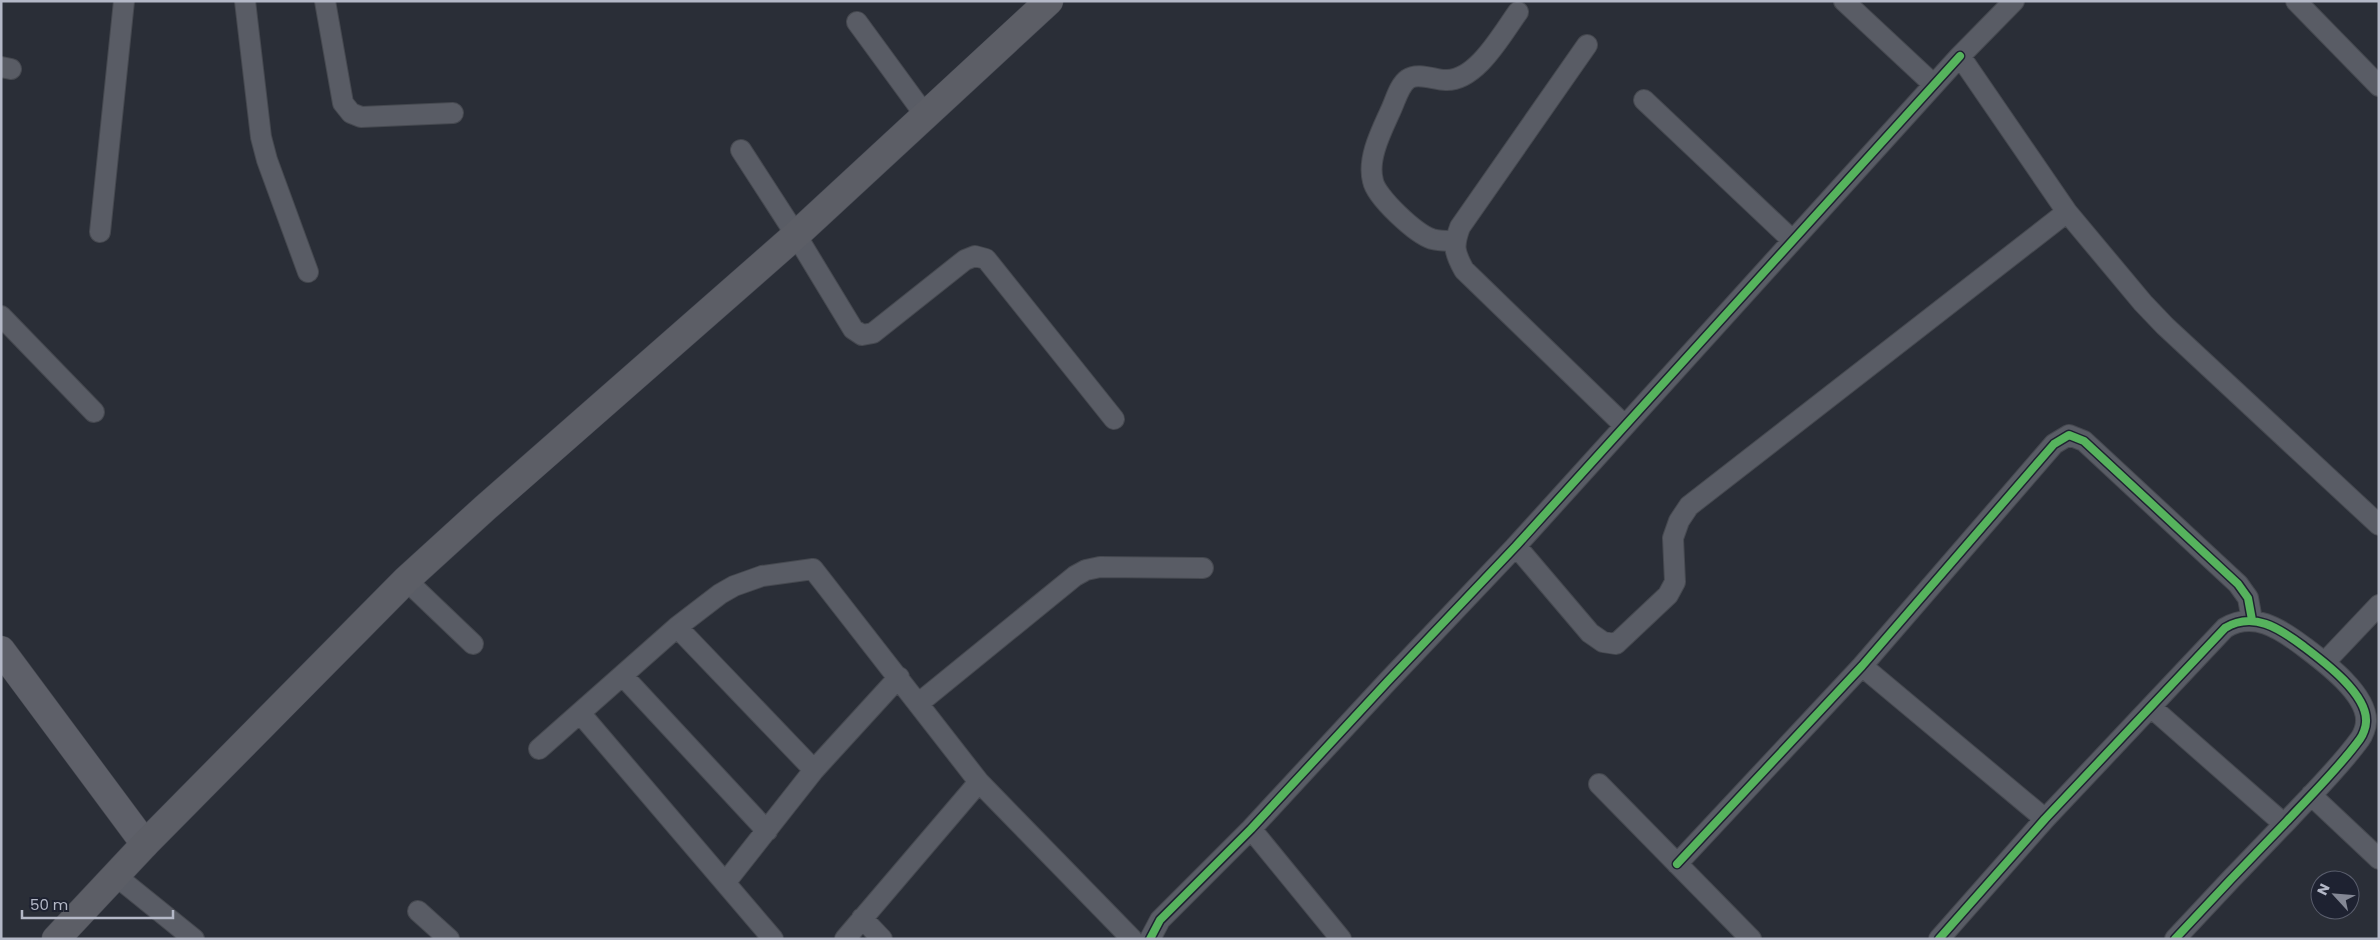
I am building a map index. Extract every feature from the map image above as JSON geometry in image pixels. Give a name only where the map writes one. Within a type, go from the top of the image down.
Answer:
[{"type":"main road","points":[[56,939],[145,844],[406,580],[485,508],[796,235],[1049,1]]},
{"type":"street","points":[[100,232],[124,1]]},
{"type":"street","points":[[246,1],[261,137],[308,272]]},
{"type":"street","points":[[324,1],[343,103],[351,113],[361,117],[453,113]]},
{"type":"street","points":[[1844,1],[1933,84]]},
{"type":"street","points":[[1150,939],[1160,920],[1251,829],[1388,680],[1516,546],[1933,84],[2014,1]]},
{"type":"street","points":[[2296,1],[2379,86]]},
{"type":"street","points":[[1454,241],[1431,239],[1422,234],[1378,194],[1372,181],[1372,161],[1380,136],[1402,86],[1408,79],[1416,76],[1448,81],[1463,77],[1474,69],[1486,56],[1518,12]]},
{"type":"street","points":[[858,22],[925,115]]},
{"type":"street","points":[[1587,45],[1460,227],[1454,241],[1456,256],[1464,270],[1624,425]]},
{"type":"street","points":[[1960,56],[2067,212],[2143,303],[2165,326],[2379,525]]},
{"type":"street","points":[[1644,100],[1792,240]]},
{"type":"street","points":[[741,150],[796,235],[853,329],[862,335],[873,333],[965,260],[975,256],[986,259],[1114,419]]},
{"type":"street","points":[[1516,546],[1590,633],[1603,642],[1616,644],[1668,595],[1675,582],[1673,538],[1679,521],[1689,506],[2067,212]]},
{"type":"street","points":[[1,316],[94,412]]},
{"type":"street","points":[[1677,864],[1862,666],[2054,444],[2069,435],[2084,441],[2238,584],[2248,598],[2252,620]]},
{"type":"street","points":[[919,703],[1074,576],[1086,570],[1100,567],[1203,568]]},
{"type":"street","points":[[539,749],[677,627],[734,586],[762,576],[813,569],[980,782],[1132,939]]},
{"type":"street","points":[[406,580],[473,644]]},
{"type":"street","points":[[2325,662],[2379,605]]},
{"type":"street","points":[[1940,939],[2046,819],[2225,628],[2236,622],[2252,620],[2283,631],[2325,662],[2359,697],[2373,725],[2311,795],[2174,939]]},
{"type":"street","points":[[677,627],[814,770]]},
{"type":"street","points":[[1,650],[145,844]]},
{"type":"street","points":[[1862,666],[2046,819]]},
{"type":"street","points":[[623,676],[767,831]]},
{"type":"street","points":[[725,883],[814,770],[899,677]]},
{"type":"street","points":[[2151,707],[2284,824]]},
{"type":"street","points":[[580,714],[773,939]]},
{"type":"street","points":[[844,939],[980,782]]},
{"type":"street","points":[[1599,784],[1751,939]]},
{"type":"street","points":[[2311,795],[2379,859]]},
{"type":"street","points":[[1251,829],[1340,939]]},
{"type":"street","points":[[116,876],[194,939]]},
{"type":"street","points":[[418,911],[449,939]]},
{"type":"street","points":[[862,918],[882,939]]},
{"type":"cycle path","points":[[1150,939],[1160,920],[1251,829],[1516,546],[1960,56]]},
{"type":"cycle path","points":[[1677,864],[1862,666],[2054,444],[2069,435],[2084,441],[2238,584],[2248,598],[2252,620]]},
{"type":"cycle path","points":[[1939,939],[2045,819],[2225,628],[2235,623],[2256,621],[2285,633],[2322,660],[2343,679],[2360,700],[2365,711],[2365,729],[2352,750],[2334,771],[2175,939]]}]
